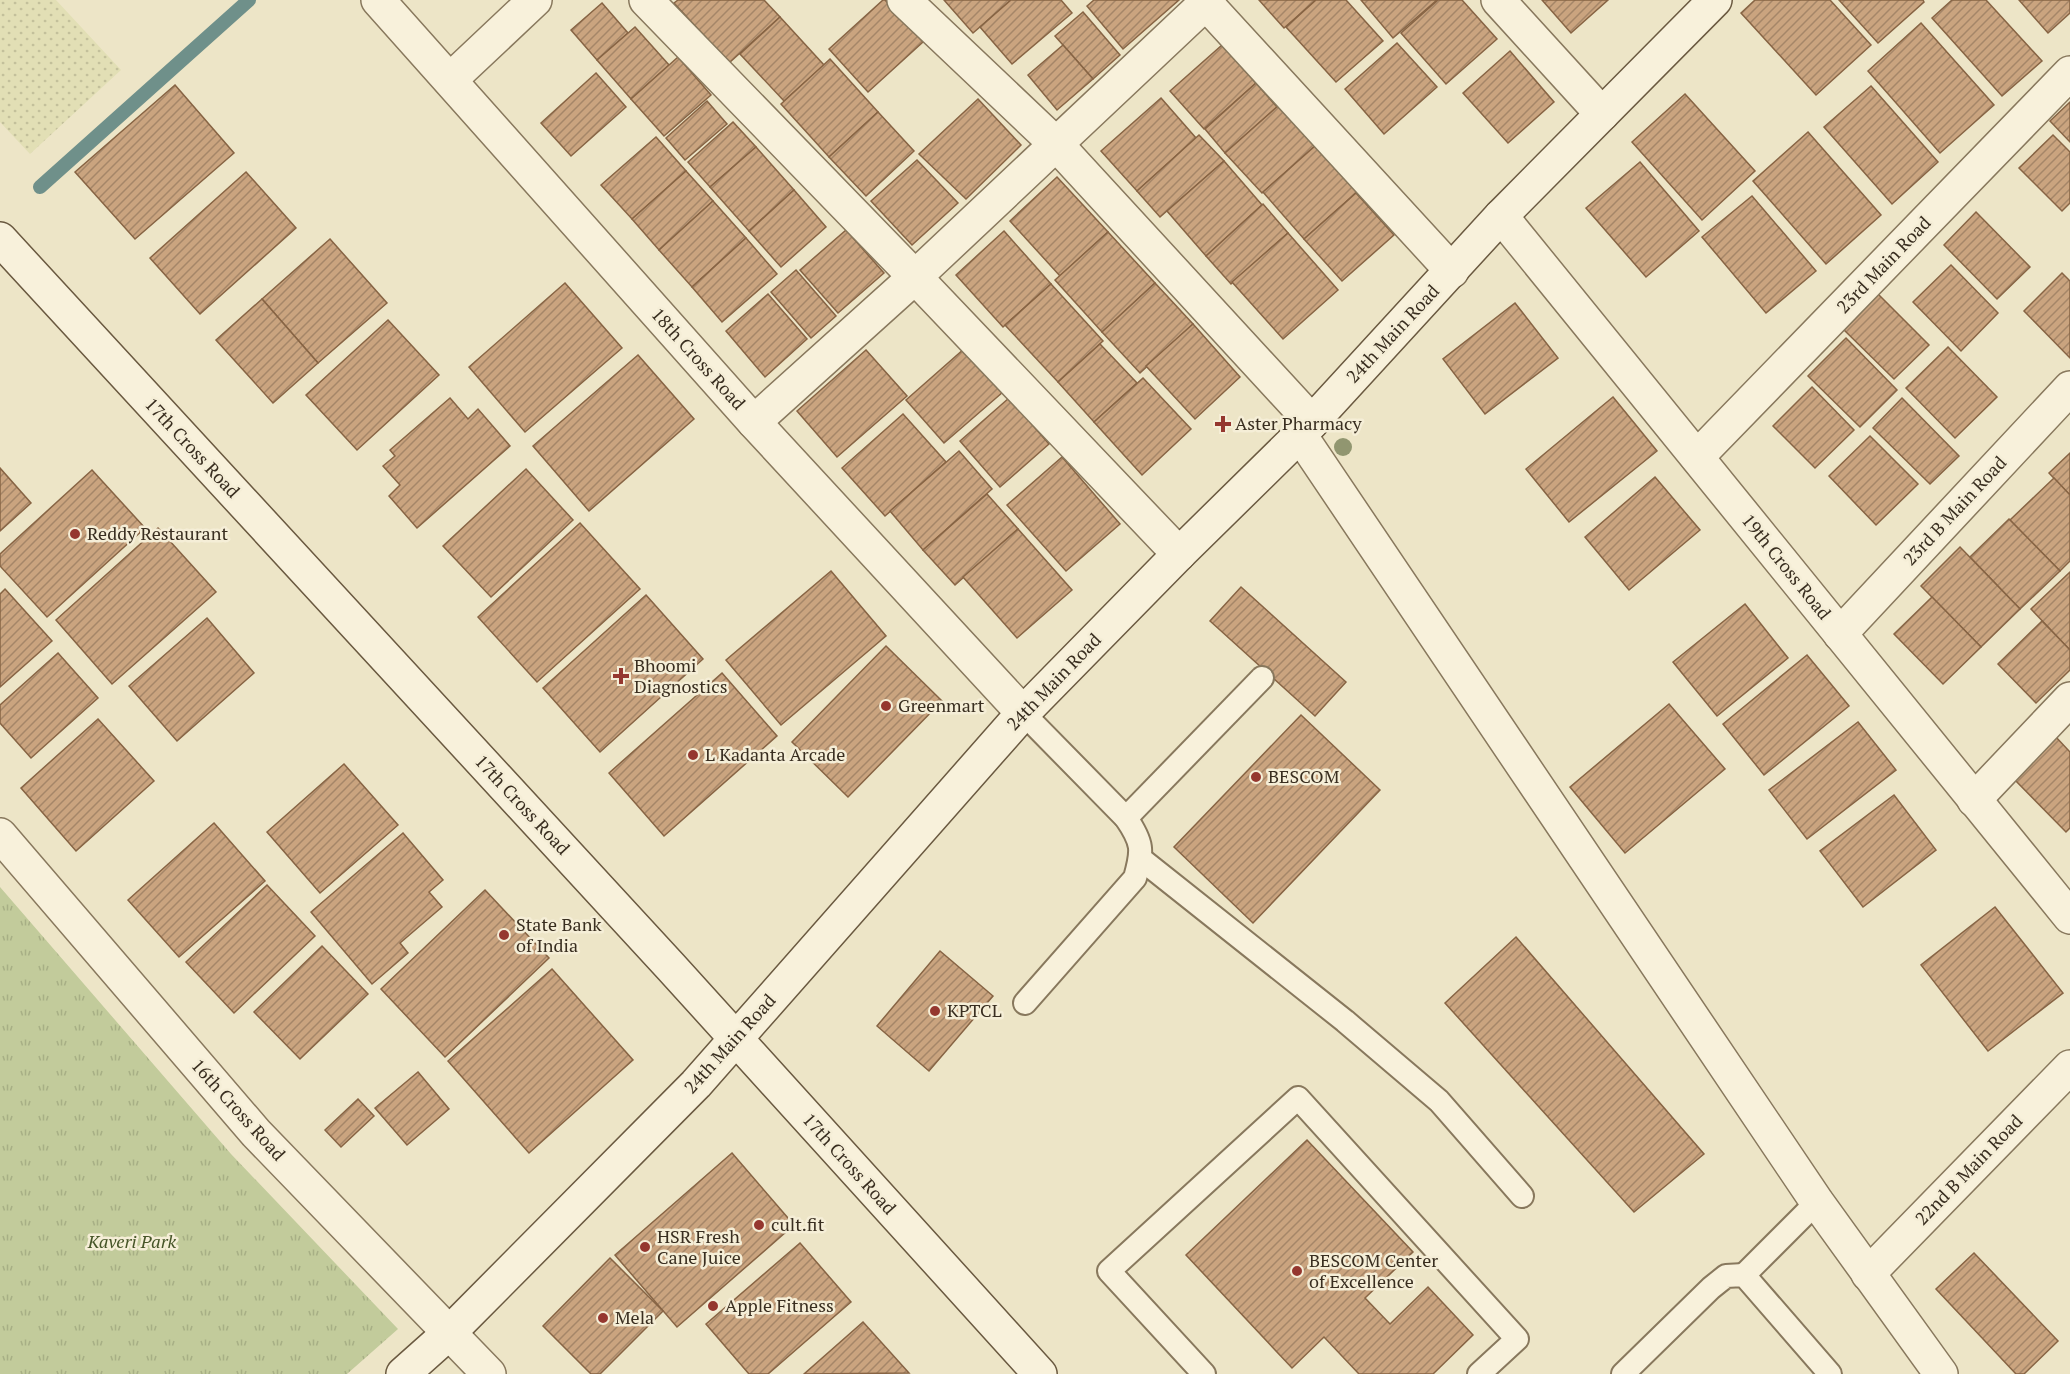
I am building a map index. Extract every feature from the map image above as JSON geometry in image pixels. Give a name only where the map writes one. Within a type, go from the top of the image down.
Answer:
[{"type":"street","name":"18th Cross Road","points":[[378,0],[754,422],[1023,712]]},
{"type":"street","points":[[450,80],[535,0]]},
{"type":"street","points":[[646,0],[915,277],[1179,554]]},
{"type":"street","points":[[904,0],[1057,145],[1306,429],[1816,1202],[1941,1374]]},
{"type":"street","points":[[1498,0],[1602,114]]},
{"type":"street","name":"24th Main Road","points":[[403,1374],[448,1333],[696,1084],[1023,712],[1306,429],[1501,216],[1715,0]]},
{"type":"street","points":[[754,422],[1057,145],[1206,1],[1452,271]]},
{"type":"street","name":"23rd Main Road","points":[[1697,457],[2070,73]]},
{"type":"street","name":"19th Cross Road","points":[[1501,216],[2070,917]]},
{"type":"street","name":"17th Cross Road","points":[[4,244],[736,1039],[1040,1374]]},
{"type":"street","name":"23rd B Main Road","points":[[1840,634],[2070,388]]},
{"type":"street","points":[[1974,800],[2070,699]]},
{"type":"street","name":"16th Cross Road","points":[[0,835],[256,1133],[489,1374]]},
{"type":"street","name":"22nd B Main Road","points":[[1868,1274],[2070,1067]]},
{"type":"lane","points":[[1126,818],[1262,678]]},
{"type":"lane","points":[[1023,712],[1126,818],[1139,837],[1141,859],[1135,878],[1025,1003]]},
{"type":"lane","points":[[1141,859],[1346,1021],[1440,1101],[1522,1196]]},
{"type":"lane","points":[[1200,1373],[1109,1271],[1298,1098],[1517,1339],[1479,1374]]},
{"type":"lane","points":[[1623,1374],[1711,1288],[1726,1276],[1744,1275],[1816,1202]]},
{"type":"lane","points":[[1744,1275],[1830,1374]]},
{"type":"shaded area","points":[[0,0],[56,0],[121,70],[30,154],[0,122]]},
{"type":"green space","name":"Kaveri Park","points":[[0,887],[231,1154],[398,1329],[347,1374],[0,1374]]},
{"type":"building","points":[[678,0],[764,0],[780,17],[729,63],[674,3]]},
{"type":"building","points":[[883,0],[923,42],[868,92],[829,49]]},
{"type":"building","points":[[944,0],[1011,0],[973,33]]},
{"type":"building","points":[[1011,0],[1061,0],[1072,13],[1012,64],[980,27]]},
{"type":"building","points":[[1094,0],[1179,0],[1123,49],[1087,6]]},
{"type":"building","points":[[1259,0],[1316,0],[1284,28]]},
{"type":"building","points":[[1316,0],[1346,0],[1383,41],[1336,82],[1286,27]]},
{"type":"building","points":[[1361,0],[1437,0],[1393,38]]},
{"type":"building","points":[[1438,0],[1462,0],[1497,39],[1446,84],[1401,33]]},
{"type":"building","points":[[1542,0],[1608,0],[1571,33]]},
{"type":"building","points":[[1755,0],[1830,0],[1871,45],[1816,95],[1741,13]]},
{"type":"building","points":[[1839,0],[1923,0],[1924,2],[1878,43]]},
{"type":"building","points":[[1952,0],[1986,0],[2042,61],[2002,96],[1932,18]]},
{"type":"building","points":[[2019,0],[2070,0],[2070,13],[2048,33]]},
{"type":"building","points":[[602,3],[628,33],[597,60],[571,30]]},
{"type":"building","points":[[1083,12],[1120,55],[1093,79],[1055,36]]},
{"type":"building","points":[[780,17],[824,65],[784,101],[740,54]]},
{"type":"building","points":[[1921,23],[1994,105],[1940,153],[1868,71]]},
{"type":"building","points":[[635,27],[669,65],[631,99],[597,60]]},
{"type":"building","points":[[1397,43],[1437,87],[1384,134],[1345,89]]},
{"type":"building","points":[[1063,45],[1093,79],[1057,110],[1028,75]]},
{"type":"building","points":[[1222,45],[1256,83],[1204,129],[1170,91]]},
{"type":"building","points":[[1510,51],[1554,102],[1508,143],[1463,93]]},
{"type":"building","points":[[678,57],[711,95],[664,136],[631,99]]},
{"type":"building","points":[[830,59],[878,112],[829,157],[781,104]]},
{"type":"building","points":[[596,73],[626,107],[571,156],[541,123]]},
{"type":"building","points":[[1256,83],[1277,107],[1225,153],[1205,129]]},
{"type":"building","points":[[175,85],[234,153],[135,239],[75,172]]},
{"type":"building","points":[[1871,86],[1938,162],[1892,204],[1824,127]]},
{"type":"building","points":[[1685,94],[1755,171],[1702,220],[1632,142]]},
{"type":"building","points":[[1161,98],[1196,138],[1137,191],[1101,151]]},
{"type":"building","points":[[978,99],[1021,145],[966,199],[919,154]]},
{"type":"building","points":[[707,101],[727,124],[685,160],[666,138]]},
{"type":"building","points":[[2070,102],[2070,142],[2050,121]]},
{"type":"building","points":[[1279,105],[1315,146],[1262,193],[1225,153]]},
{"type":"building","points":[[878,112],[914,151],[866,196],[829,157]]},
{"type":"building","points":[[733,122],[756,147],[710,187],[688,162]]},
{"type":"building","points":[[1808,132],[1881,215],[1826,264],[1753,181]]},
{"type":"building","points":[[1199,135],[1224,161],[1160,217],[1137,191]]},
{"type":"building","points":[[2053,135],[2070,152],[2070,203],[2062,211],[2019,168]]},
{"type":"building","points":[[656,137],[686,171],[632,219],[601,185]]},
{"type":"building","points":[[1315,146],[1357,192],[1304,239],[1263,192]]},
{"type":"building","points":[[756,147],[794,190],[749,231],[710,187]]},
{"type":"building","points":[[917,160],[958,203],[912,245],[871,201]]},
{"type":"building","points":[[1224,161],[1262,205],[1206,256],[1167,211]]},
{"type":"building","points":[[1640,162],[1699,231],[1646,277],[1586,208]]},
{"type":"building","points":[[686,171],[713,201],[659,250],[632,219]]},
{"type":"building","points":[[246,172],[296,228],[200,314],[150,258]]},
{"type":"building","points":[[1057,177],[1108,232],[1060,276],[1010,221]]},
{"type":"building","points":[[794,190],[826,227],[781,267],[749,231]]},
{"type":"building","points":[[1356,193],[1394,235],[1342,281],[1304,239]]},
{"type":"building","points":[[1752,196],[1816,271],[1766,313],[1702,237]]},
{"type":"building","points":[[713,201],[746,238],[692,287],[659,250]]},
{"type":"building","points":[[1263,204],[1288,233],[1231,284],[1206,256]]},
{"type":"building","points":[[1976,212],[2030,267],[1997,299],[1944,245]]},
{"type":"building","points":[[846,230],[884,273],[838,313],[800,270]]},
{"type":"building","points":[[1004,231],[1051,284],[1003,327],[956,275]]},
{"type":"building","points":[[1108,232],[1155,283],[1102,332],[1055,280]]},
{"type":"building","points":[[1288,233],[1338,290],[1283,339],[1232,282]]},
{"type":"building","points":[[746,238],[777,274],[722,322],[692,287]]},
{"type":"building","points":[[330,239],[387,303],[318,363],[262,299]]},
{"type":"building","points":[[1951,265],[1998,313],[1961,351],[1913,302]]},
{"type":"building","points":[[796,270],[836,316],[811,338],[771,292]]},
{"type":"building","points":[[2062,273],[2070,281],[2070,358],[2024,311]]},
{"type":"building","points":[[565,283],[622,348],[525,432],[469,367]]},
{"type":"building","points":[[1155,283],[1193,324],[1140,373],[1102,332]]},
{"type":"building","points":[[1051,284],[1103,341],[1058,382],[1005,325]]},
{"type":"building","points":[[1877,293],[1929,345],[1894,379],[1842,328]]},
{"type":"building","points":[[768,294],[807,339],[765,377],[726,331]]},
{"type":"building","points":[[262,299],[318,363],[273,403],[216,340]]},
{"type":"building","points":[[1515,303],[1558,358],[1485,414],[1443,359]]},
{"type":"building","points":[[388,320],[439,375],[357,450],[306,395]]},
{"type":"building","points":[[1193,324],[1240,377],[1195,419],[1146,366]]},
{"type":"building","points":[[1846,338],[1897,390],[1860,427],[1808,376]]},
{"type":"building","points":[[1100,344],[1137,383],[1094,422],[1058,382]]},
{"type":"building","points":[[1948,347],[1997,397],[1955,438],[1906,388]]},
{"type":"building","points":[[965,348],[1003,392],[944,443],[906,400]]},
{"type":"building","points":[[866,350],[907,396],[837,457],[797,411]]},
{"type":"building","points":[[638,355],[694,419],[589,511],[533,446]]},
{"type":"building","points":[[1143,378],[1191,429],[1142,475],[1094,422]]},
{"type":"building","points":[[1812,387],[1854,430],[1815,468],[1773,426]]},
{"type":"building","points":[[1613,397],[1657,451],[1569,522],[1526,469]]},
{"type":"building","points":[[450,398],[468,419],[478,409],[510,446],[417,528],[389,496],[400,485],[383,466],[395,456],[390,450]]},
{"type":"building","points":[[1009,398],[1049,444],[1000,487],[960,441]]},
{"type":"building","points":[[1902,398],[1959,456],[1930,484],[1873,428]]},
{"type":"building","points":[[903,414],[946,462],[885,516],[842,468]]},
{"type":"building","points":[[1870,436],[1918,484],[1876,525],[1829,476]]},
{"type":"building","points":[[959,451],[992,489],[923,550],[890,511]]},
{"type":"building","points":[[2070,453],[2070,495],[2049,473]]},
{"type":"building","points":[[1062,457],[1120,524],[1066,571],[1007,505]]},
{"type":"building","points":[[0,468],[31,503],[0,531]]},
{"type":"building","points":[[526,469],[573,520],[491,597],[443,546]]},
{"type":"building","points":[[92,470],[145,528],[47,617],[0,566],[0,554]]},
{"type":"building","points":[[1655,477],[1700,530],[1629,590],[1585,537]]},
{"type":"building","points":[[2054,478],[2070,495],[2070,561],[2060,571],[2010,520]]},
{"type":"building","points":[[987,494],[1018,529],[955,585],[923,550]]},
{"type":"building","points":[[2009,519],[2060,571],[2020,609],[1970,557]]},
{"type":"building","points":[[580,523],[640,589],[537,682],[478,617]]},
{"type":"building","points":[[158,528],[216,592],[112,684],[56,620]]},
{"type":"building","points":[[1018,529],[1072,590],[1017,638],[963,577]]},
{"type":"building","points":[[1960,547],[2020,609],[1981,647],[1921,586]]},
{"type":"building","points":[[831,571],[886,636],[781,725],[726,660]]},
{"type":"building","points":[[2070,572],[2070,650],[2031,609]]},
{"type":"building","points":[[1241,587],[1346,682],[1315,716],[1210,621]]},
{"type":"building","points":[[5,589],[52,641],[0,687],[0,594]]},
{"type":"building","name":"Bhoomi Diagnostics","points":[[646,595],[703,659],[600,752],[543,688]]},
{"type":"building","points":[[1932,597],[1981,647],[1943,684],[1894,634]]},
{"type":"building","points":[[1745,604],[1788,658],[1717,716],[1673,662]]},
{"type":"building","points":[[207,618],[254,673],[177,741],[129,686]]},
{"type":"building","points":[[2042,621],[2070,650],[2070,670],[2036,703],[1998,664]]},
{"type":"building","points":[[886,646],[942,701],[848,797],[792,742]]},
{"type":"building","points":[[58,653],[98,698],[31,758],[0,723],[0,705]]},
{"type":"building","points":[[1807,655],[1849,706],[1764,775],[1723,724]]},
{"type":"building","name":"L Kadanta Arcade","points":[[722,673],[777,736],[664,836],[609,773]]},
{"type":"building","points":[[1669,704],[1725,769],[1625,853],[1570,787]]},
{"type":"building","points":[[1301,715],[1380,790],[1253,923],[1174,847]]},
{"type":"building","points":[[98,719],[154,781],[76,851],[21,788]]},
{"type":"building","points":[[1858,722],[1896,770],[1807,839],[1769,790]]},
{"type":"building","points":[[2055,736],[2070,752],[2070,828],[2066,832],[2013,778]]},
{"type":"building","points":[[344,764],[398,825],[320,893],[267,832]]},
{"type":"building","points":[[1894,795],[1936,850],[1863,907],[1820,851]]},
{"type":"building","points":[[214,823],[265,881],[179,957],[128,900]]},
{"type":"building","points":[[403,833],[443,880],[429,892],[442,907],[400,943],[408,953],[372,984],[311,912]]},
{"type":"building","points":[[267,885],[315,936],[234,1013],[186,962]]},
{"type":"building","points":[[485,890],[549,958],[445,1057],[381,989]]},
{"type":"building","points":[[1995,907],[2063,993],[1988,1051],[1921,965]]},
{"type":"building","points":[[1516,937],[1704,1154],[1634,1212],[1445,1003]]},
{"type":"building","points":[[322,946],[368,994],[300,1059],[254,1012]]},
{"type":"building","name":"KPTCL","points":[[940,951],[993,996],[929,1071],[877,1026]]},
{"type":"building","points":[[552,969],[633,1060],[529,1153],[448,1061]]},
{"type":"building","points":[[418,1072],[449,1109],[407,1145],[375,1108]]},
{"type":"building","points":[[358,1099],[374,1116],[341,1147],[325,1130]]},
{"type":"building","name":"BESCOM Center of Excellence","points":[[1307,1140],[1413,1252],[1365,1298],[1390,1324],[1428,1287],[1473,1335],[1433,1374],[1359,1374],[1324,1337],[1292,1368],[1186,1255]]},
{"type":"building","points":[[732,1153],[794,1225],[677,1327],[615,1255]]},
{"type":"building","points":[[800,1243],[851,1302],[768,1374],[749,1374],[706,1324]]},
{"type":"building","points":[[1974,1253],[2058,1341],[2024,1374],[2016,1374],[1936,1289]]},
{"type":"building","name":"Mela","points":[[610,1258],[663,1311],[600,1374],[591,1374],[543,1326]]},
{"type":"building","points":[[863,1322],[909,1373],[804,1374]]},
{"type":"waterway","points":[[40,187],[249,0]]},
{"type":"place","name":"Aster Pharmacy","points":[[1223,424]]},
{"type":"place","name":"Reddy Restaurant","points":[[75,534]]},
{"type":"place","name":"Bhoomi Diagnostics","points":[[621,676]]},
{"type":"place","name":"Greenmart","points":[[886,706]]},
{"type":"place","name":"L Kadanta Arcade","points":[[693,755]]},
{"type":"place","name":"BESCOM","points":[[1256,777]]},
{"type":"place","name":"State Bank of India","points":[[504,935]]},
{"type":"place","name":"KPTCL","points":[[935,1011]]},
{"type":"place","name":"cult.fit","points":[[759,1225]]},
{"type":"place","name":"HSR Fresh Cane Juice","points":[[645,1247]]},
{"type":"place","name":"BESCOM Center of Excellence","points":[[1297,1271]]},
{"type":"place","name":"Apple Fitness","points":[[713,1306]]},
{"type":"place","name":"Mela","points":[[603,1318]]}]
